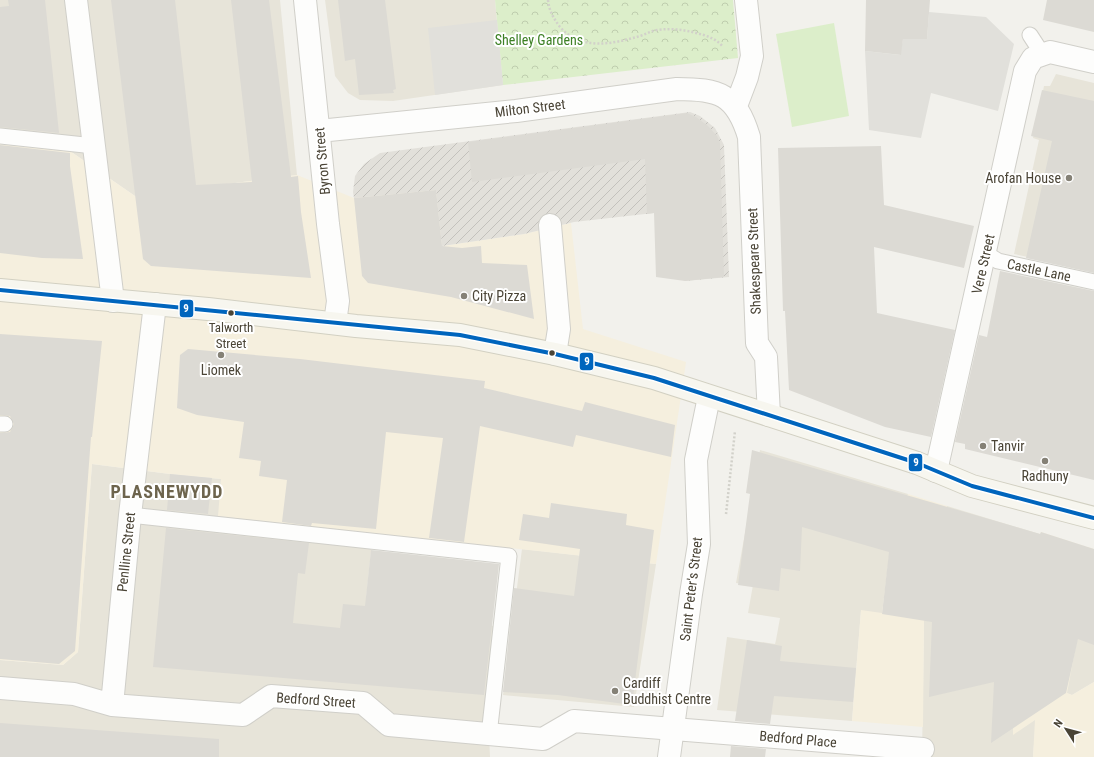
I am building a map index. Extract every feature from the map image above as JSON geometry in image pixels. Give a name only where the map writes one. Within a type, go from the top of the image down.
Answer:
[{"type":"main road","points":[[0,290],[155,304],[460,336],[555,354],[654,378],[709,397],[842,438],[936,471],[972,486],[1094,518]]},
{"type":"street","points":[[76,0],[114,301]]},
{"type":"street","name":"Byron Street","points":[[306,0],[328,224],[338,301],[336,323]]},
{"type":"street","points":[[736,106],[747,77],[752,56],[746,0]]},
{"type":"street","points":[[1038,57],[1050,52],[1094,62]]},
{"type":"street","name":"Vere Street","points":[[936,471],[1025,70],[1038,57]]},
{"type":"street","name":"Milton Street","points":[[319,131],[516,111],[677,88],[702,89],[719,93],[736,106]]},
{"type":"street","name":"Shakespeare Street","points":[[736,106],[744,118],[749,137],[757,343],[766,357],[769,416]]},
{"type":"street","points":[[550,224],[559,330],[555,354]]},
{"type":"street","name":"Penlline Street","points":[[112,705],[130,515],[155,304]]},
{"type":"street","name":"Saint Peter's Street","points":[[669,757],[699,544],[696,460],[709,397]]},
{"type":"street","name":"Bedford Street","points":[[0,688],[74,694],[112,705],[243,715],[271,696],[363,703],[389,726],[543,739],[574,721],[673,728]]},
{"type":"street","name":"Bedford Place","points":[[673,728],[923,749]]},
{"type":"lane","points":[[1030,35],[1038,57]]},
{"type":"lane","points":[[0,136],[94,146]]},
{"type":"lane","name":"Castle Lane","points":[[985,253],[998,261],[1094,282]]},
{"type":"lane","points":[[130,515],[509,556],[489,735]]},
{"type":"path","points":[[548,0],[554,20],[566,34],[581,42],[599,44],[617,42],[655,30],[690,31],[706,36],[721,44],[747,77]]},
{"type":"path","points":[[729,494],[736,429]]},
{"type":"shaded area","points":[[0,0],[280,0],[297,175],[135,196],[70,151],[0,144]]},
{"type":"shaded area","points":[[325,0],[495,0],[503,85],[393,101],[360,100],[348,93],[335,76]]},
{"type":"shaded area","points":[[929,12],[986,17],[1014,44],[998,111],[931,93],[921,138],[869,130],[865,51],[900,55],[903,39],[927,39]]},
{"type":"shaded area","points":[[497,20],[503,85],[435,95],[428,28]]},
{"type":"shaded area","name":"Arofan House","points":[[1056,74],[1094,83],[1094,271],[1014,254],[1039,140],[1033,138],[1044,86],[1050,86]]},
{"type":"shaded area","points":[[690,112],[700,116],[715,128],[724,145],[729,277],[685,281],[654,213],[574,222],[524,234],[442,246],[436,190],[354,198],[353,192],[355,176],[364,164],[380,153]]},
{"type":"shaded area","points":[[0,144],[70,151],[135,196],[297,175],[354,198],[436,190],[442,246],[524,234],[571,223],[583,329],[686,362],[656,564],[218,516],[221,479],[92,464],[78,652],[63,665],[0,660]]},
{"type":"shaded area","points":[[760,450],[908,494],[889,557],[882,614],[861,611],[852,721],[717,710],[727,637],[775,644],[780,618],[748,613],[753,585],[736,583]]},
{"type":"shaded area","points":[[92,464],[221,479],[219,516],[373,533],[366,599],[470,623],[501,627],[489,735],[490,757],[0,757],[0,660],[63,665],[78,652]]},
{"type":"shaded area","points":[[908,494],[947,506],[935,548],[924,621],[923,727],[852,721],[861,610],[882,613],[889,557]]},
{"type":"shaded area","points":[[947,506],[1040,534],[1013,734],[1036,719],[1033,757],[922,757],[924,621],[935,548]]},
{"type":"shaded area","points":[[1041,532],[1094,549],[1067,693],[1072,695],[1094,682],[1094,757],[1033,757],[1035,720],[1013,735],[1013,623]]},
{"type":"shaded area","points":[[522,549],[656,564],[634,707],[503,695]]},
{"type":"shaded area","points":[[1094,585],[1094,682],[1072,695],[1066,693],[1079,632]]},
{"type":"green space","name":"Shelley Gardens","points":[[495,0],[733,0],[738,58],[503,85]]},
{"type":"green space","points":[[834,23],[849,116],[792,127],[776,34]]},
{"type":"building","points":[[8,0],[45,0],[59,133],[0,127],[0,7],[9,6]]},
{"type":"building","points":[[111,0],[175,0],[196,185],[252,182],[231,0],[269,0],[291,177],[298,176],[301,212],[311,278],[151,266],[143,259]]},
{"type":"building","points":[[338,0],[385,0],[396,89],[393,90],[394,93],[359,95],[355,59],[345,61]]},
{"type":"building","points":[[866,0],[930,0],[927,39],[903,39],[901,55],[865,51]]},
{"type":"building","points":[[1047,0],[1094,0],[1094,32],[1043,20]]},
{"type":"building","name":"Arofan House","points":[[1042,90],[1094,101],[1094,273],[1026,258],[1052,141],[1031,136]]},
{"type":"building","points":[[687,113],[696,117],[708,126],[717,136],[720,143],[724,277],[685,281],[656,277],[654,213],[647,214],[645,159],[472,182],[468,142]]},
{"type":"building","points":[[0,145],[70,153],[70,166],[83,259],[42,258],[0,253]]},
{"type":"building","points":[[881,146],[884,205],[974,226],[964,268],[874,247],[877,313],[955,330],[931,437],[885,427],[789,390],[785,311],[783,311],[778,148]]},
{"type":"building","points":[[436,190],[442,246],[462,248],[481,246],[482,263],[527,265],[534,319],[451,297],[368,283],[362,276],[354,198]]},
{"type":"building","points":[[1000,271],[1094,291],[1094,480],[965,449],[965,444],[955,442],[979,335],[987,337]]},
{"type":"building","points":[[0,334],[102,341],[91,437],[75,651],[59,664],[0,659],[0,433],[10,432],[14,424],[10,416],[0,415]]},
{"type":"building","points":[[188,349],[300,359],[485,381],[484,388],[582,411],[585,402],[675,425],[671,457],[576,435],[573,447],[480,426],[464,542],[429,538],[443,438],[386,432],[376,529],[312,523],[311,526],[282,522],[287,480],[259,476],[261,461],[239,458],[244,422],[197,415],[177,408],[180,355]]},
{"type":"building","points":[[752,450],[1040,534],[1041,532],[1094,549],[1094,645],[1078,639],[1066,693],[991,743],[994,682],[929,697],[932,622],[882,614],[889,552],[802,527],[800,571],[781,568],[779,591],[738,585],[750,494],[746,493]]},
{"type":"building","points":[[170,474],[212,478],[208,514],[167,510]]},
{"type":"building","points":[[551,503],[627,514],[626,525],[654,530],[632,705],[558,695],[503,692],[514,588],[574,596],[580,549],[519,540],[523,514],[549,518]]},
{"type":"building","points":[[166,528],[309,543],[305,574],[298,573],[293,623],[340,628],[343,604],[365,606],[371,550],[499,564],[484,695],[153,667]]},
{"type":"building","points":[[747,640],[782,646],[780,661],[856,668],[853,702],[774,696],[770,724],[735,721]]},
{"type":"building","points":[[0,723],[219,739],[219,757],[0,757]]},
{"type":"building","points":[[731,746],[766,749],[765,757],[730,757]]},
{"type":"transit line","name":"9","points":[[0,290],[460,335],[555,354],[654,378],[917,463],[972,486],[1094,518]]},
{"type":"place","name":"Arofan House","points":[[1069,178]]},
{"type":"place","name":"City Pizza","points":[[464,296]]},
{"type":"place","name":"Talworth Street","points":[[231,313]]},
{"type":"place","name":"Liomek","points":[[221,355]]},
{"type":"place","name":"Tanvir","points":[[983,446]]},
{"type":"place","name":"Radhuny","points":[[1045,461]]},
{"type":"place","name":"Cardiff Buddhist Centre","points":[[615,691]]},
{"type":"district","name":"PLASNEWYDD","points":[[167,492]]}]
